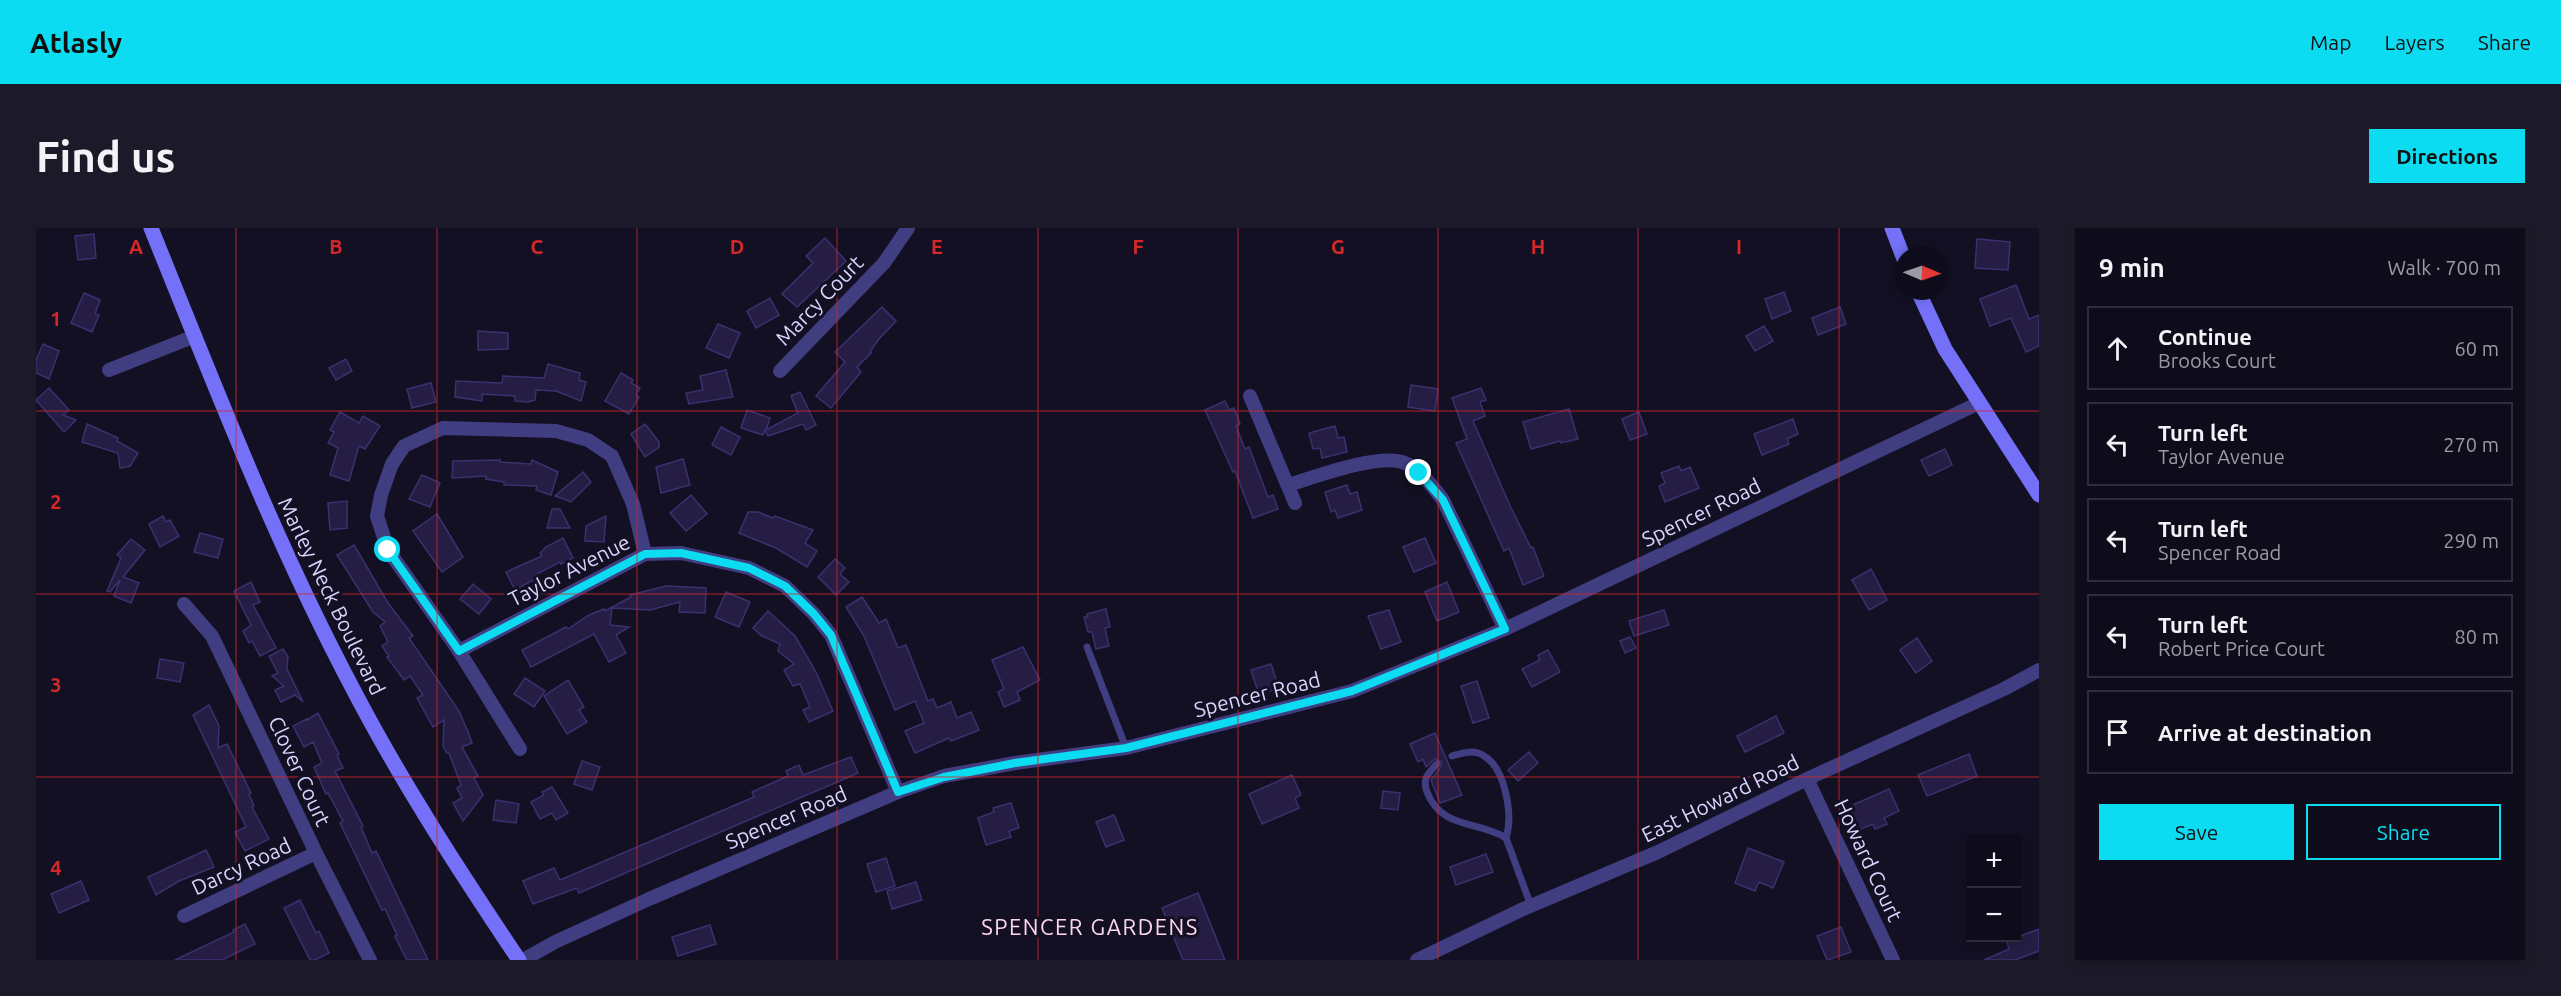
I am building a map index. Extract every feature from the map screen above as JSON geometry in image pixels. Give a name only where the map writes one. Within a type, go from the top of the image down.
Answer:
[{"type":"main road","name":"Marley Neck Boulevard","points":[[150,228],[269,517],[353,690],[401,777],[450,856],[521,960]]},
{"type":"main road","points":[[1892,228],[1899,246]]},
{"type":"main road","points":[[1922,300],[1945,349],[2039,495]]},
{"type":"street","name":"Marcy Court","points":[[780,371],[884,263],[908,228]]},
{"type":"street","points":[[109,370],[195,336]]},
{"type":"street","points":[[1250,396],[1295,503]]},
{"type":"street","name":"Spencer Road","points":[[521,960],[650,898],[898,792],[944,777],[1126,748],[1352,691],[1505,629],[1979,402]]},
{"type":"street","points":[[520,749],[459,651],[388,550],[377,516],[381,495],[392,465],[404,446],[417,438],[443,428],[556,431],[588,440],[612,456],[633,504],[645,554]]},
{"type":"street","points":[[1288,485],[1366,463],[1403,462],[1432,484],[1443,500],[1505,629]]},
{"type":"street","name":"Taylor Avenue","points":[[459,651],[645,554],[681,553],[710,557],[749,568],[785,586],[814,614],[831,635],[898,792]]},
{"type":"street","name":"Clover Court","points":[[184,604],[212,636],[316,854],[370,960]]},
{"type":"street","name":"East Howard Road","points":[[1418,960],[1531,906],[1658,852],[1807,779],[2004,689],[2039,670]]},
{"type":"street","name":"Howard Court","points":[[1807,779],[1893,960]]},
{"type":"street","name":"Darcy Road","points":[[184,916],[316,854]]},
{"type":"lane","points":[[1087,647],[1126,748]]},
{"type":"lane","points":[[1452,756],[1467,752],[1484,755],[1497,770],[1509,806],[1510,826],[1506,838],[1531,906]]},
{"type":"lane","points":[[1437,764],[1427,774],[1425,786],[1431,802],[1441,815],[1455,822],[1491,830],[1506,838]]},
{"type":"building","points":[[94,234],[96,258],[78,260],[75,236]]},
{"type":"building","points":[[825,238],[846,261],[797,307],[782,294],[813,263],[806,256]]},
{"type":"building","points":[[1977,239],[2010,242],[2008,270],[1975,268]]},
{"type":"building","points":[[2016,285],[2029,319],[2039,315],[2039,346],[2026,352],[2011,318],[1990,326],[1980,299]]},
{"type":"building","points":[[1784,292],[1791,311],[1772,319],[1765,299]]},
{"type":"building","points":[[84,293],[100,300],[95,314],[99,315],[92,332],[71,323]]},
{"type":"building","points":[[770,298],[779,315],[756,328],[747,311]]},
{"type":"building","points":[[882,307],[896,321],[857,367],[861,372],[831,408],[816,396],[845,362],[835,352]]},
{"type":"building","points":[[1840,307],[1846,324],[1818,335],[1812,318]]},
{"type":"building","points":[[718,324],[740,333],[729,358],[706,348]]},
{"type":"building","points":[[1764,326],[1773,341],[1755,351],[1746,336]]},
{"type":"building","points":[[478,331],[508,333],[508,349],[478,350]]},
{"type":"building","points":[[43,344],[59,351],[49,379],[36,373],[36,360]]},
{"type":"building","points":[[346,359],[352,371],[336,380],[329,368]]},
{"type":"building","points":[[548,364],[580,373],[579,380],[586,382],[581,401],[556,391],[536,390],[535,400],[528,402],[515,401],[515,396],[482,394],[482,401],[455,397],[456,381],[502,383],[503,376],[544,378]]},
{"type":"building","points":[[726,370],[733,397],[689,404],[686,393],[703,390],[700,376]]},
{"type":"building","points":[[621,373],[633,380],[631,383],[640,388],[636,395],[639,397],[629,414],[605,401]]},
{"type":"building","points":[[431,383],[436,402],[412,408],[407,389]]},
{"type":"building","points":[[1411,385],[1438,389],[1435,411],[1408,407]]},
{"type":"building","points":[[49,388],[69,410],[63,415],[76,420],[64,432],[36,400]]},
{"type":"building","points":[[1481,388],[1486,400],[1480,402],[1485,416],[1473,421],[1511,508],[1531,548],[1533,547],[1544,576],[1523,585],[1509,548],[1504,551],[1456,443],[1467,439],[1452,398]]},
{"type":"building","points":[[800,392],[816,425],[806,430],[803,424],[768,436],[765,430],[763,435],[741,428],[747,410],[770,418],[766,430],[798,413],[791,396]]},
{"type":"building","points":[[1225,401],[1229,410],[1234,408],[1240,424],[1236,426],[1245,449],[1249,447],[1268,497],[1273,495],[1278,509],[1253,518],[1235,471],[1233,472],[1205,410]]},
{"type":"building","points":[[1569,409],[1578,439],[1531,449],[1523,422]]},
{"type":"building","points":[[340,412],[359,423],[363,416],[380,426],[365,449],[359,446],[349,481],[330,475],[338,448],[328,443],[334,432],[330,430]]},
{"type":"building","points":[[1639,412],[1647,434],[1630,440],[1622,419]]},
{"type":"building","points":[[1793,419],[1798,434],[1787,439],[1789,444],[1762,455],[1754,434]]},
{"type":"building","points":[[87,424],[118,438],[117,441],[138,453],[130,466],[120,468],[118,453],[82,442]]},
{"type":"building","points":[[645,424],[659,442],[659,447],[645,457],[631,434]]},
{"type":"building","points":[[1335,426],[1338,438],[1344,437],[1347,452],[1322,458],[1320,448],[1313,449],[1309,433]]},
{"type":"building","points":[[721,427],[740,437],[731,455],[712,445]]},
{"type":"building","points":[[1945,449],[1952,465],[1929,476],[1921,460]]},
{"type":"building","points":[[683,459],[690,485],[661,493],[656,467]]},
{"type":"building","points":[[500,460],[500,462],[531,464],[532,460],[558,472],[551,495],[536,490],[537,486],[504,485],[504,482],[486,479],[486,476],[452,478],[453,461]]},
{"type":"building","points":[[1679,466],[1681,471],[1690,467],[1699,488],[1665,502],[1659,486],[1665,483],[1661,473]]},
{"type":"building","points":[[583,472],[591,482],[571,502],[555,496]]},
{"type":"building","points":[[422,475],[440,483],[430,507],[409,499]]},
{"type":"building","points":[[1347,485],[1350,494],[1357,492],[1362,510],[1338,518],[1335,510],[1331,512],[1325,492]]},
{"type":"building","points":[[691,495],[707,514],[686,531],[670,513]]},
{"type":"building","points":[[347,501],[347,528],[330,530],[328,503]]},
{"type":"building","points":[[552,509],[560,509],[570,528],[547,528]]},
{"type":"building","points":[[748,512],[758,512],[773,518],[775,516],[813,530],[805,543],[817,551],[807,567],[776,548],[739,533]]},
{"type":"building","points":[[437,514],[463,557],[442,572],[413,531]]},
{"type":"building","points":[[163,516],[166,522],[170,520],[179,536],[160,547],[149,524]]},
{"type":"building","points":[[606,516],[604,542],[585,541],[586,526]]},
{"type":"building","points":[[200,533],[223,539],[218,558],[194,552]]},
{"type":"building","points":[[563,538],[573,558],[535,575],[537,578],[515,590],[506,572],[542,556],[540,553],[546,547]]},
{"type":"building","points":[[1425,538],[1436,563],[1414,572],[1403,547]]},
{"type":"building","points":[[131,539],[145,550],[123,577],[139,583],[131,603],[114,596],[120,580],[110,592],[107,591],[121,558],[117,555]]},
{"type":"building","points":[[354,545],[388,603],[413,636],[409,638],[459,711],[468,732],[472,743],[462,747],[478,776],[474,778],[483,795],[463,821],[453,803],[462,798],[457,788],[461,785],[449,753],[443,746],[444,720],[433,727],[417,698],[423,695],[410,676],[404,680],[387,657],[389,656],[382,646],[388,642],[380,626],[385,622],[373,612],[337,555]]},
{"type":"building","points":[[835,559],[845,568],[840,574],[849,582],[836,595],[818,577]]},
{"type":"building","points":[[1871,569],[1887,600],[1869,610],[1852,580]]},
{"type":"building","points":[[251,582],[260,602],[253,605],[276,648],[260,656],[252,641],[249,643],[243,631],[251,625],[234,591]]},
{"type":"building","points":[[1447,582],[1459,612],[1437,621],[1425,592]]},
{"type":"building","points":[[473,584],[491,599],[479,614],[460,599]]},
{"type":"building","points":[[666,586],[706,588],[705,613],[679,612],[680,602],[650,610],[612,608],[610,625],[629,627],[616,635],[626,653],[609,662],[594,634],[531,667],[522,650],[566,627],[568,629],[589,615],[604,609],[605,611],[631,597],[630,595]]},
{"type":"building","points":[[726,592],[750,602],[739,627],[715,617]]},
{"type":"building","points":[[862,597],[879,623],[886,619],[898,648],[906,645],[928,701],[933,699],[937,708],[951,702],[957,718],[971,712],[979,730],[951,741],[949,738],[915,753],[905,731],[924,723],[915,701],[895,710],[864,636],[846,607]]},
{"type":"building","points":[[1106,609],[1110,627],[1105,628],[1109,646],[1096,649],[1092,632],[1088,632],[1084,617]]},
{"type":"building","points":[[1389,610],[1401,642],[1381,649],[1368,616]]},
{"type":"building","points":[[1664,610],[1669,625],[1634,636],[1629,621]]},
{"type":"building","points":[[768,611],[795,636],[816,672],[833,711],[809,722],[803,710],[810,707],[800,684],[793,686],[784,670],[794,664],[778,651],[780,644],[762,636],[753,628]]},
{"type":"building","points":[[1630,637],[1636,648],[1625,653],[1620,641]]},
{"type":"building","points":[[1917,638],[1932,661],[1916,673],[1900,650]]},
{"type":"building","points":[[1023,647],[1040,680],[1017,692],[1020,700],[1004,707],[998,692],[1004,689],[992,660]]},
{"type":"building","points":[[283,649],[288,657],[287,669],[303,702],[295,695],[281,702],[275,690],[284,686],[272,676],[278,673],[269,656]]},
{"type":"building","points":[[1548,650],[1560,672],[1532,687],[1522,669],[1540,660],[1538,655]]},
{"type":"building","points":[[160,659],[184,663],[180,682],[157,678]]},
{"type":"building","points":[[1271,664],[1279,688],[1259,695],[1251,670]]},
{"type":"building","points":[[525,678],[545,691],[534,707],[514,694]]},
{"type":"building","points":[[568,680],[584,707],[579,710],[587,722],[567,734],[544,696]]},
{"type":"building","points":[[1477,681],[1489,718],[1473,723],[1461,686]]},
{"type":"building","points":[[209,705],[219,726],[218,748],[227,744],[251,793],[249,794],[254,806],[252,807],[269,839],[245,851],[235,832],[246,827],[193,715]]},
{"type":"building","points":[[318,713],[339,754],[337,755],[343,768],[335,771],[363,826],[361,827],[372,853],[376,851],[428,960],[407,960],[404,955],[385,909],[382,910],[340,823],[343,821],[328,793],[326,794],[314,767],[322,763],[313,742],[304,747],[293,726]]},
{"type":"building","points":[[1776,716],[1784,733],[1745,752],[1737,736]]},
{"type":"building","points":[[1435,733],[1462,795],[1440,803],[1431,780],[1442,762],[1435,759],[1426,767],[1423,759],[1418,762],[1410,744]]},
{"type":"building","points":[[1529,752],[1538,763],[1518,781],[1508,770]]},
{"type":"building","points":[[1969,754],[1977,776],[1927,796],[1918,775]]},
{"type":"building","points":[[851,757],[858,773],[579,893],[577,888],[533,904],[523,881],[554,868],[560,880],[754,797],[752,792],[788,776],[786,771],[799,765],[803,775]]},
{"type":"building","points":[[582,761],[600,767],[592,790],[574,784]]},
{"type":"building","points":[[1292,775],[1301,795],[1295,798],[1299,808],[1262,824],[1249,794]]},
{"type":"building","points":[[552,787],[568,813],[556,820],[552,813],[540,819],[531,802],[544,795],[542,792]]},
{"type":"building","points":[[1889,789],[1899,811],[1884,818],[1887,824],[1875,829],[1873,824],[1856,831],[1846,808]]},
{"type":"building","points":[[1383,791],[1400,793],[1398,810],[1381,808]]},
{"type":"building","points":[[496,800],[519,804],[516,823],[493,820]]},
{"type":"building","points":[[1011,803],[1019,828],[1009,831],[1011,837],[986,845],[978,818],[994,812],[993,808]]},
{"type":"building","points":[[1114,815],[1124,840],[1106,847],[1096,822]]},
{"type":"building","points":[[1748,848],[1784,862],[1773,888],[1759,882],[1755,891],[1735,883]]},
{"type":"building","points":[[206,850],[214,867],[179,881],[156,895],[148,877]]},
{"type":"building","points":[[1486,854],[1493,872],[1456,885],[1450,867]]},
{"type":"building","points":[[886,858],[895,886],[876,892],[867,864]]},
{"type":"building","points":[[81,881],[89,900],[59,913],[51,894]]},
{"type":"building","points":[[916,882],[922,900],[892,909],[887,891]]},
{"type":"building","points":[[1198,893],[1225,960],[1183,960],[1162,908]]},
{"type":"building","points":[[300,900],[316,933],[319,931],[329,953],[315,960],[310,960],[284,908]]},
{"type":"building","points":[[245,924],[255,944],[222,960],[175,960],[234,932],[233,930]]},
{"type":"building","points":[[710,925],[716,944],[678,956],[672,937]]},
{"type":"building","points":[[1841,927],[1851,952],[1827,960],[1817,936]]},
{"type":"building","points":[[2039,929],[2039,951],[2015,960],[1984,960],[2009,949],[2007,942],[2021,942],[2021,936]]},
{"type":"district","name":"SPENCER GARDENS","points":[[1090,926]]},
{"type":"route","points":[[388,550],[459,651],[645,554],[681,553],[710,557],[749,568],[785,586],[814,614],[831,635],[898,792],[944,777],[1015,763],[1126,748],[1352,691],[1505,629],[1443,500],[1432,484],[1419,473]]}]
